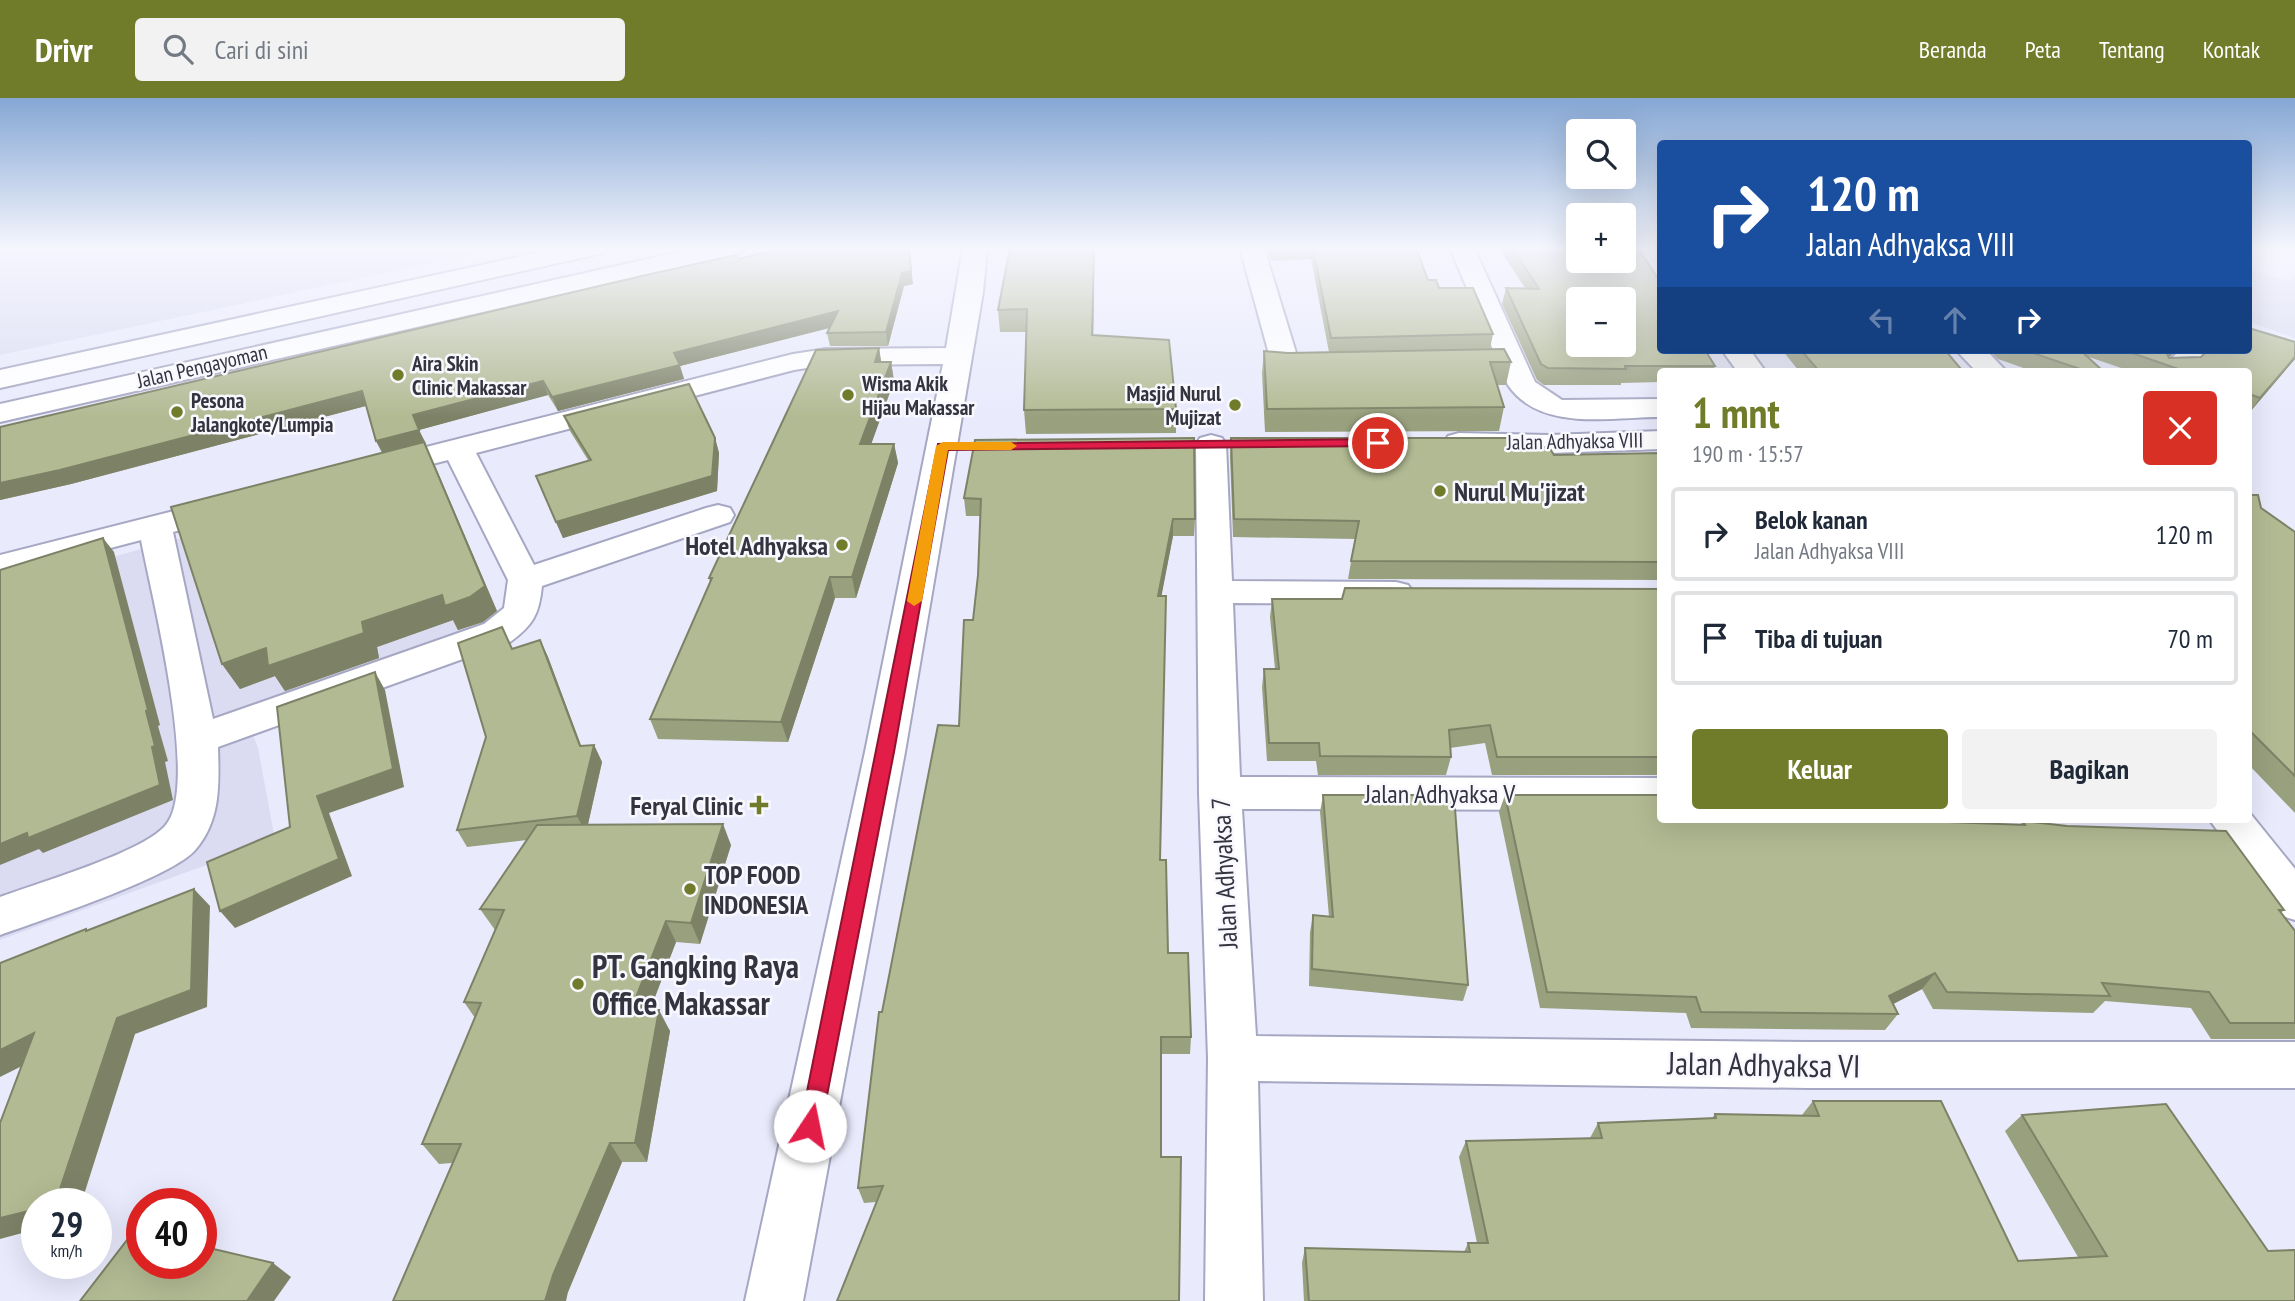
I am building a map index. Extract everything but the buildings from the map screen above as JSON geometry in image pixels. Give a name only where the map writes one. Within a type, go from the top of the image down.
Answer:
[{"type":"street","name":"Jalan Pengayoman","points":[[0,379],[338,304]]},
{"type":"street","name":"Jalan Pengayoman","points":[[0,412],[478,304]]},
{"type":"street","points":[[774,1301],[880,779],[954,446],[959,356],[967,304]]},
{"type":"street","points":[[1268,304],[1286,365],[1352,363]]},
{"type":"street","points":[[1480,304],[1497,360],[1544,405],[1559,409],[1657,408]]},
{"type":"street","points":[[257,322],[266,351]]},
{"type":"street","points":[[1974,354],[1989,368]]},
{"type":"street","points":[[2176,368],[2192,354]]},
{"type":"street","points":[[353,475],[793,362],[825,357],[959,356]]},
{"type":"street","name":"Jalan Adhyaksa VIII","points":[[1433,442],[1550,444],[1657,440]]},
{"type":"street","name":"Jalan Adhyaksa 7","points":[[1211,444],[1220,793],[1233,1058],[1234,1301]]},
{"type":"street","points":[[198,739],[497,633],[513,622],[522,609],[525,580],[458,449]]},
{"type":"street","points":[[0,566],[247,502]]},
{"type":"street","points":[[525,580],[718,515]]},
{"type":"street","points":[[0,916],[146,861],[180,839],[191,821],[198,798],[198,739],[155,525]]},
{"type":"street","points":[[1216,592],[1425,593]]},
{"type":"street","name":"Jalan Adhyaksa V","points":[[1220,793],[1657,794]]},
{"type":"street","points":[[2233,823],[2295,902]]},
{"type":"street","name":"Jalan Adhyaksa VI","points":[[1233,1058],[1808,1065],[2295,1065]]},
{"type":"shaded area","points":[[0,304],[240,304],[0,355]]},
{"type":"shaded area","points":[[2252,304],[2295,304],[2295,338],[2252,323]]},
{"type":"shaded area","points":[[425,471],[497,618],[244,711],[258,748],[275,840],[0,940],[0,588]]},
{"type":"slow traffic","points":[[914,601],[943,446],[1011,446]]},
{"type":"place","name":"Aira Skin Clinic Makassar","points":[[398,375]]},
{"type":"place","name":"Wisma Akik Hijau Makassar","points":[[848,395]]},
{"type":"place","name":"Masjid Nurul Mujizat","points":[[1235,405]]},
{"type":"place","name":"Pesona Jalangkote/Lumpia","points":[[177,412]]},
{"type":"place","name":"Nurul Mu'jizat","points":[[1440,491]]},
{"type":"place","name":"Hotel Adhyaksa","points":[[842,545]]},
{"type":"place","name":"Feryal Clinic","points":[[759,805]]},
{"type":"place","name":"TOP FOOD INDONESIA","points":[[690,889]]},
{"type":"place","name":"PT. Gangking Raya Office Makassar","points":[[578,984]]},
{"type":"route","points":[[810,1126],[943,446],[1378,443]]}]
